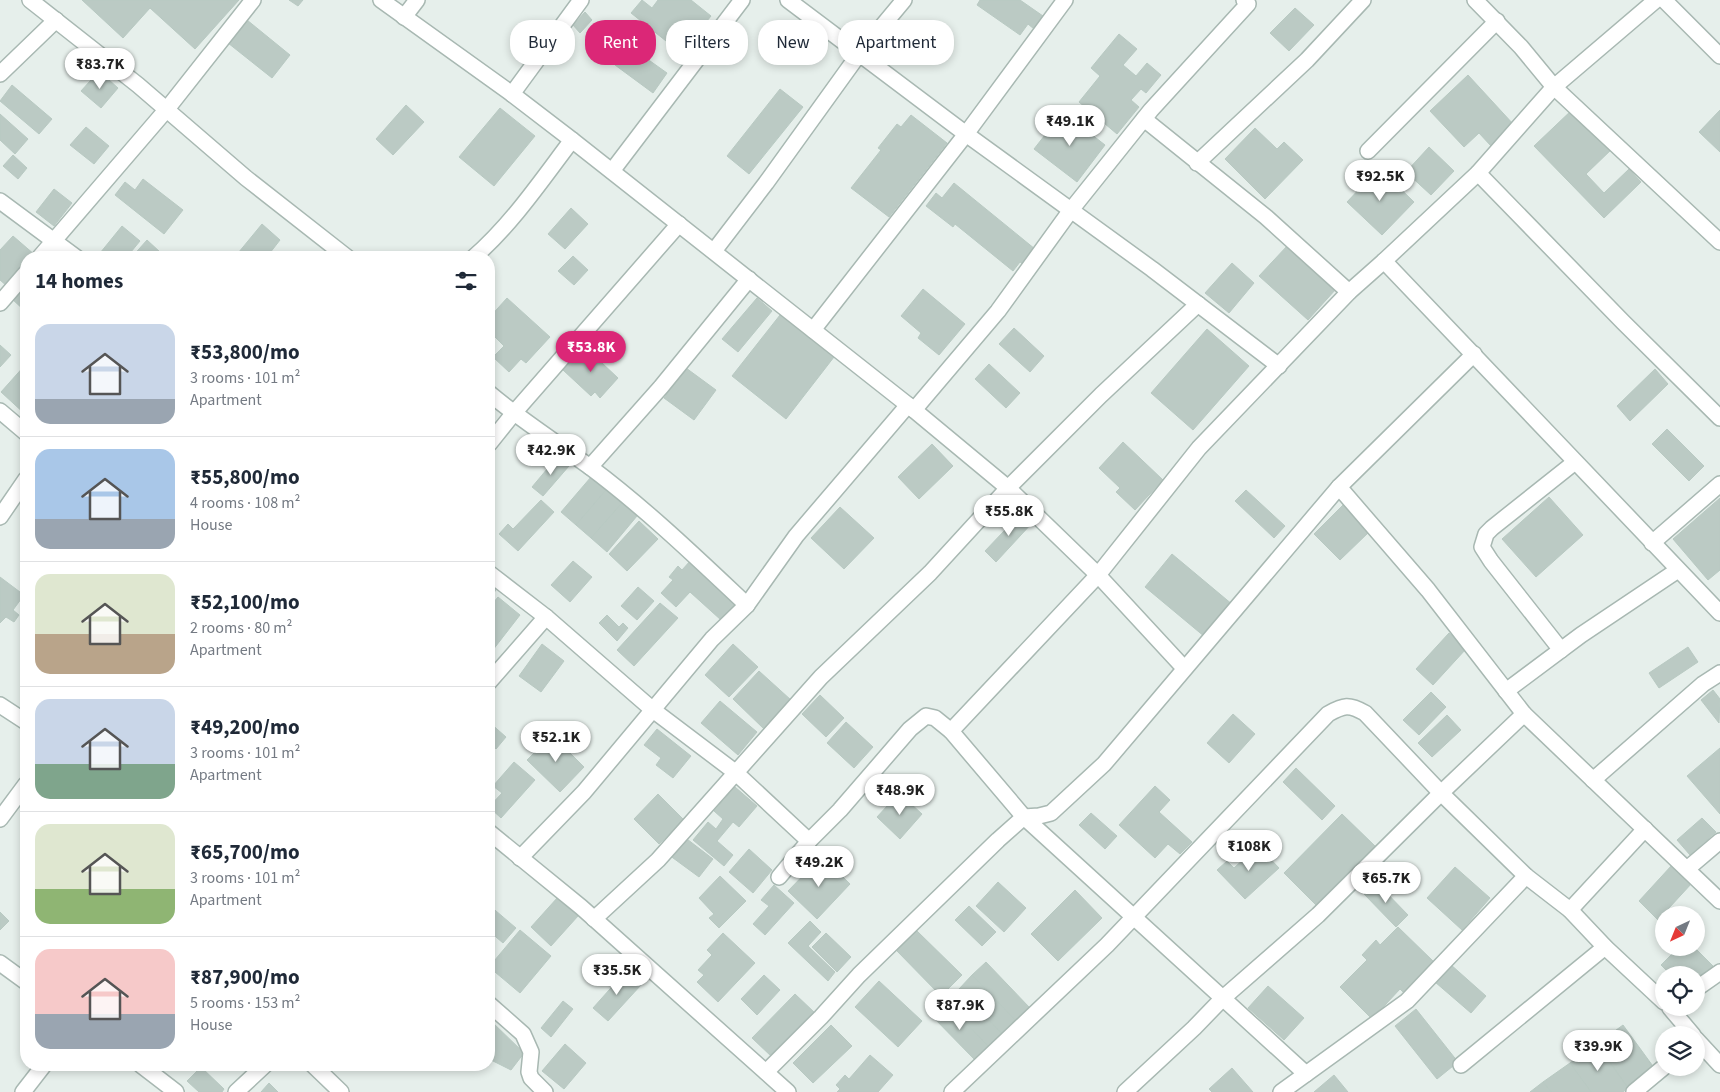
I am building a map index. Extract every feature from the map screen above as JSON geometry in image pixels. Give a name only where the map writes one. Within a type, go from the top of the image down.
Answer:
[{"type":"street","points":[[30,0],[167,110],[246,178],[339,251]]},
{"type":"street","points":[[45,251],[167,110],[253,0]]},
{"type":"street","points":[[381,0],[512,94],[612,171],[911,408],[1008,488],[1098,574],[1184,668]]},
{"type":"street","points":[[404,17],[417,0]]},
{"type":"street","points":[[512,94],[581,0]]},
{"type":"street","points":[[612,171],[742,0]]},
{"type":"street","points":[[788,0],[838,39]]},
{"type":"street","points":[[887,20],[904,0]]},
{"type":"street","points":[[813,330],[966,134],[1065,0]]},
{"type":"street","points":[[1198,163],[1307,60],[1363,0]]},
{"type":"street","points":[[1476,0],[1521,47],[1554,87],[1720,242]]},
{"type":"street","points":[[951,731],[1098,574],[1199,448],[1349,292],[1478,173],[1554,87],[1656,0]]},
{"type":"street","points":[[1664,0],[1720,56]]},
{"type":"street","points":[[520,858],[584,792],[712,639],[747,605],[796,536],[998,310],[1071,210],[1144,119],[1248,2]]},
{"type":"street","points":[[0,74],[56,20]]},
{"type":"street","points":[[1368,151],[1497,21]]},
{"type":"street","points":[[714,251],[766,183],[850,65]]},
{"type":"street","points":[[873,65],[1198,304],[1279,366]]},
{"type":"street","points":[[1144,119],[1266,217],[1349,292]]},
{"type":"street","points":[[481,251],[520,209],[572,140]]},
{"type":"street","points":[[1478,173],[1623,322],[1720,418]]},
{"type":"street","points":[[0,201],[68,251]]},
{"type":"street","points":[[495,436],[679,224]]},
{"type":"street","points":[[1384,261],[1720,613]]},
{"type":"street","points":[[590,467],[661,387],[749,279]]},
{"type":"street","points":[[0,303],[20,280]]},
{"type":"street","points":[[594,919],[658,860],[821,677],[930,573],[1008,488],[1198,304]]},
{"type":"street","points":[[766,1072],[821,1017],[859,975],[1024,817],[1038,816],[1051,812],[1063,804],[1104,764],[1339,487],[1474,354]]},
{"type":"street","points":[[495,398],[513,414],[590,467],[662,525],[747,605]]},
{"type":"street","points":[[0,412],[20,428]]},
{"type":"street","points":[[1561,650],[1482,547],[1486,534],[1492,528],[1575,462]]},
{"type":"street","points":[[1652,543],[1720,484]]},
{"type":"street","points":[[1339,487],[1428,590],[1524,714],[1720,900]]},
{"type":"street","points":[[0,516],[20,488]]},
{"type":"street","points":[[1506,691],[1561,650],[1678,570]]},
{"type":"street","points":[[495,578],[546,617],[653,710],[735,772],[809,841]]},
{"type":"street","points":[[495,675],[546,617]]},
{"type":"street","points":[[1593,780],[1703,684],[1720,673]]},
{"type":"street","points":[[0,705],[20,718]]},
{"type":"street","points":[[952,1092],[1107,944],[1328,714],[1343,706],[1356,707],[1365,712],[1441,793],[1526,876],[1570,910],[1605,947],[1655,994]]},
{"type":"street","points":[[1125,1092],[1194,1028],[1223,998],[1318,915],[1524,714]]},
{"type":"street","points":[[779,877],[910,729],[926,716],[934,718],[951,731],[1024,817],[1306,1074]]},
{"type":"street","points":[[0,819],[20,792]]},
{"type":"street","points":[[1570,910],[1645,829]]},
{"type":"street","points":[[495,837],[594,919],[788,1092]]},
{"type":"street","points":[[1687,869],[1720,841]]},
{"type":"street","points":[[1280,1092],[1408,1000],[1526,876]]},
{"type":"street","points":[[1461,1065],[1605,947]]},
{"type":"street","points":[[0,964],[20,978]]},
{"type":"street","points":[[1705,982],[1720,972]]},
{"type":"street","points":[[495,1009],[523,1034],[531,1052],[530,1078],[545,1092]]},
{"type":"street","points":[[1677,1016],[1685,1026]]},
{"type":"street","points":[[1705,1049],[1720,1065]]},
{"type":"street","points":[[22,1092],[39,1071]]},
{"type":"street","points":[[149,1071],[175,1092]]},
{"type":"street","points":[[236,1092],[259,1071]]},
{"type":"street","points":[[319,1071],[341,1092]]},
{"type":"street","points":[[1634,1092],[1655,1074]]},
{"type":"building","points":[[82,0],[239,0],[195,49],[150,8],[123,38]]},
{"type":"building","points":[[289,0],[303,0],[298,6]]},
{"type":"building","points":[[642,0],[652,8],[658,0],[691,0],[711,16],[708,20],[666,20],[666,41],[656,33],[656,20],[640,20],[631,13]]},
{"type":"building","points":[[980,0],[1020,0],[1043,16],[1034,29],[1028,24],[1020,35],[977,5]]},
{"type":"building","points":[[1295,8],[1314,25],[1289,51],[1270,33]]},
{"type":"building","points":[[585,12],[592,20],[585,20],[585,28],[580,33],[575,27],[575,23]]},
{"type":"building","points":[[247,20],[290,55],[272,78],[228,43]]},
{"type":"building","points":[[1119,34],[1137,49],[1123,65],[1136,76],[1147,63],[1161,75],[1146,93],[1141,89],[1131,100],[1139,107],[1117,134],[1079,102],[1100,76],[1091,68]]},
{"type":"building","points":[[615,65],[656,65],[667,73],[653,93]]},
{"type":"building","points":[[99,71],[118,88],[101,108],[81,91]]},
{"type":"building","points":[[1468,75],[1514,125],[1491,146],[1479,133],[1464,147],[1430,111]]},
{"type":"building","points":[[12,85],[52,119],[39,134],[0,101]]},
{"type":"building","points":[[780,89],[803,107],[749,174],[727,156]]},
{"type":"building","points":[[406,105],[424,122],[393,155],[376,139]]},
{"type":"building","points":[[500,108],[535,136],[494,186],[459,157]]},
{"type":"building","points":[[1574,108],[1613,148],[1586,174],[1604,193],[1629,169],[1641,182],[1604,218],[1534,146]]},
{"type":"building","points":[[1720,110],[1720,152],[1699,132]]},
{"type":"building","points":[[1063,112],[1105,145],[1077,182],[1034,149]]},
{"type":"building","points":[[0,114],[28,139],[15,154],[0,140]]},
{"type":"building","points":[[911,115],[947,143],[889,217],[851,188],[881,150],[878,148],[897,124],[901,127]]},
{"type":"building","points":[[86,127],[109,146],[94,164],[70,145]]},
{"type":"building","points":[[1255,128],[1277,149],[1284,142],[1303,160],[1265,199],[1225,159]]},
{"type":"building","points":[[1429,147],[1454,171],[1431,195],[1406,172]]},
{"type":"building","points":[[13,155],[27,168],[18,179],[3,166]]},
{"type":"building","points":[[1379,168],[1414,202],[1382,235],[1347,202]]},
{"type":"building","points":[[143,179],[183,210],[164,234],[115,195],[125,182],[135,190]]},
{"type":"building","points":[[954,183],[1035,249],[1023,264],[1020,262],[1013,271],[955,224],[953,227],[926,206],[936,193],[942,198]]},
{"type":"building","points":[[54,189],[72,203],[54,226],[36,212]]},
{"type":"building","points":[[571,208],[588,224],[565,249],[548,234]]},
{"type":"building","points":[[262,224],[280,240],[271,251],[240,251]]},
{"type":"building","points":[[122,226],[140,241],[132,251],[102,251]]},
{"type":"building","points":[[13,236],[30,251],[20,251],[20,273],[8,287],[0,280],[0,250]]},
{"type":"building","points":[[147,240],[159,251],[137,251]]},
{"type":"building","points":[[1288,245],[1336,289],[1308,320],[1259,276]]},
{"type":"building","points":[[573,256],[588,270],[574,285],[558,271]]},
{"type":"building","points":[[1232,263],[1254,283],[1229,313],[1205,293]]},
{"type":"building","points":[[20,289],[20,306],[11,298]]},
{"type":"building","points":[[923,289],[965,324],[939,355],[918,338],[921,333],[901,316]]},
{"type":"building","points":[[507,298],[550,337],[526,363],[521,359],[509,372],[495,359],[495,355],[504,346],[495,337],[495,311]]},
{"type":"building","points":[[757,298],[772,311],[738,352],[722,339]]},
{"type":"building","points":[[780,315],[834,357],[786,419],[732,376]]},
{"type":"building","points":[[1014,328],[1044,356],[1030,372],[999,344]]},
{"type":"building","points":[[1207,329],[1249,366],[1193,430],[1151,393]]},
{"type":"building","points":[[0,345],[11,355],[0,367]]},
{"type":"building","points":[[585,347],[618,378],[600,398],[595,392],[591,396],[563,370]]},
{"type":"building","points":[[989,364],[1020,393],[1006,408],[975,379]]},
{"type":"building","points":[[686,368],[716,390],[694,420],[664,398]]},
{"type":"building","points":[[1655,369],[1668,384],[1630,421],[1617,406]]},
{"type":"building","points":[[20,371],[20,409],[1,392]]},
{"type":"building","points":[[1667,429],[1704,466],[1689,481],[1652,444]]},
{"type":"building","points":[[1123,442],[1163,480],[1135,510],[1116,492],[1120,488],[1099,468]]},
{"type":"building","points":[[932,444],[953,466],[919,499],[898,477]]},
{"type":"building","points":[[558,456],[569,466],[543,496],[532,487]]},
{"type":"building","points":[[591,477],[606,490],[576,525],[561,512]]},
{"type":"building","points":[[606,490],[622,503],[591,538],[576,525]]},
{"type":"building","points":[[1246,490],[1285,526],[1274,538],[1235,501]]},
{"type":"building","points":[[1549,497],[1583,535],[1536,577],[1502,539]]},
{"type":"building","points":[[1720,498],[1720,570],[1708,580],[1673,539]]},
{"type":"building","points":[[541,500],[554,512],[518,551],[499,534],[508,524],[513,529]]},
{"type":"building","points":[[622,503],[637,516],[607,552],[591,538]]},
{"type":"building","points":[[1343,505],[1369,532],[1340,560],[1314,534]]},
{"type":"building","points":[[840,507],[874,538],[844,569],[811,538]]},
{"type":"building","points":[[1022,512],[1033,522],[996,562],[985,551]]},
{"type":"building","points":[[639,521],[658,539],[627,571],[609,554]]},
{"type":"building","points":[[1172,554],[1233,605],[1205,637],[1145,587]]},
{"type":"building","points":[[691,560],[738,603],[721,620],[690,592],[676,607],[661,593],[673,580],[669,577],[678,566],[682,570]]},
{"type":"building","points":[[573,561],[592,577],[570,602],[551,585]]},
{"type":"building","points":[[0,577],[20,592],[20,600],[13,610],[19,615],[14,622],[6,617],[0,623]]},
{"type":"building","points":[[638,587],[654,601],[637,620],[621,606]]},
{"type":"building","points":[[498,597],[520,615],[495,647],[495,601]]},
{"type":"building","points":[[660,603],[678,618],[634,666],[617,650]]},
{"type":"building","points":[[607,615],[619,627],[623,623],[628,628],[617,641],[599,623]]},
{"type":"building","points":[[1449,633],[1466,649],[1433,685],[1416,669]]},
{"type":"building","points":[[542,644],[564,661],[541,692],[519,676]]},
{"type":"building","points":[[733,644],[758,667],[729,697],[705,675]]},
{"type":"building","points":[[1688,647],[1698,662],[1659,688],[1649,673]]},
{"type":"building","points":[[759,671],[791,700],[764,729],[733,699]]},
{"type":"building","points":[[1713,690],[1720,699],[1719,723],[1701,700]]},
{"type":"building","points":[[1431,692],[1446,707],[1419,735],[1403,720]]},
{"type":"building","points":[[820,695],[844,718],[826,737],[802,714]]},
{"type":"building","points":[[720,701],[757,732],[738,755],[701,723]]},
{"type":"building","points":[[1233,714],[1255,734],[1229,763],[1207,743]]},
{"type":"building","points":[[1447,715],[1461,730],[1432,757],[1418,743]]},
{"type":"building","points":[[846,722],[873,747],[854,768],[827,743]]},
{"type":"building","points":[[495,727],[506,737],[495,748]]},
{"type":"building","points":[[657,729],[691,756],[673,778],[656,765],[661,758],[644,745]]},
{"type":"building","points":[[552,735],[584,767],[560,792],[527,760]]},
{"type":"building","points":[[1720,748],[1720,814],[1687,776]]},
{"type":"building","points":[[514,762],[535,780],[501,818],[495,812],[495,801],[502,793],[495,788],[495,784]]},
{"type":"building","points":[[1296,768],[1335,806],[1322,820],[1283,782]]},
{"type":"building","points":[[1155,786],[1170,800],[1159,812],[1192,842],[1180,854],[1168,844],[1155,858],[1119,825]]},
{"type":"building","points":[[735,787],[757,806],[739,827],[733,822],[717,841],[733,855],[724,866],[693,840],[708,822],[716,829],[723,819],[714,811]]},
{"type":"building","points":[[899,793],[922,814],[900,839],[877,817]]},
{"type":"building","points":[[658,794],[684,820],[659,844],[634,819]]},
{"type":"building","points":[[1091,813],[1117,836],[1105,849],[1079,825]]},
{"type":"building","points":[[1342,814],[1375,846],[1316,905],[1284,873]]},
{"type":"building","points":[[1702,818],[1716,832],[1690,855],[1677,840]]},
{"type":"building","points":[[683,836],[713,859],[699,877],[669,855]]},
{"type":"building","points":[[1258,846],[1279,868],[1245,899],[1217,870],[1227,861],[1234,868]]},
{"type":"building","points":[[749,849],[772,870],[753,893],[729,872]]},
{"type":"building","points":[[822,856],[850,884],[817,919],[788,891]]},
{"type":"building","points":[[1672,865],[1692,883],[1671,906],[1655,906],[1655,917],[1639,901]]},
{"type":"building","points":[[1455,867],[1490,898],[1462,930],[1427,898]]},
{"type":"building","points":[[720,876],[746,901],[719,928],[709,918],[714,914],[699,898]]},
{"type":"building","points":[[998,882],[1026,908],[1004,932],[976,906]]},
{"type":"building","points":[[1376,882],[1408,915],[1396,927],[1364,894]]},
{"type":"building","points":[[774,885],[794,903],[765,935],[753,924],[769,906],[761,900]]},
{"type":"building","points":[[1075,890],[1102,918],[1058,961],[1031,934]]},
{"type":"building","points":[[558,897],[578,916],[551,946],[531,927]]},
{"type":"building","points":[[969,906],[996,932],[982,946],[955,920]]},
{"type":"building","points":[[495,910],[516,928],[503,943],[495,936]]},
{"type":"building","points":[[0,912],[9,921],[0,930]]},
{"type":"building","points":[[810,921],[821,932],[808,946],[835,972],[828,981],[788,943]]},
{"type":"building","points":[[1398,927],[1434,962],[1404,993],[1400,989],[1372,1019],[1340,987],[1367,960],[1362,955],[1376,940],[1380,945]]},
{"type":"building","points":[[520,930],[551,956],[520,993],[495,972],[495,960]]},
{"type":"building","points":[[917,931],[962,975],[941,996],[897,951]]},
{"type":"building","points":[[723,933],[755,963],[718,1002],[697,982],[704,975],[698,970],[712,955],[707,950]]},
{"type":"building","points":[[826,933],[851,957],[837,972],[812,947]]},
{"type":"building","points":[[1670,956],[1703,956],[1713,966],[1705,974],[1705,966],[1661,965]]},
{"type":"building","points":[[986,962],[1029,1007],[1015,1020],[972,975]]},
{"type":"building","points":[[1450,964],[1486,996],[1471,1013],[1435,982]]},
{"type":"building","points":[[626,971],[641,985],[608,1021],[593,1008]]},
{"type":"building","points":[[764,975],[780,990],[757,1015],[741,999]]},
{"type":"building","points":[[972,975],[1015,1020],[1001,1033],[959,989]]},
{"type":"building","points":[[879,981],[922,1021],[898,1047],[855,1007]]},
{"type":"building","points":[[1268,986],[1304,1018],[1284,1040],[1248,1008]]},
{"type":"building","points":[[959,989],[1001,1033],[988,1046],[945,1002]]},
{"type":"building","points":[[795,994],[815,1013],[772,1057],[752,1038]]},
{"type":"building","points":[[563,1001],[573,1009],[551,1037],[541,1028]]},
{"type":"building","points":[[945,1002],[988,1046],[974,1059],[931,1015]]},
{"type":"building","points":[[1416,1009],[1458,1062],[1437,1079],[1395,1026]]},
{"type":"building","points":[[495,1025],[524,1053],[511,1070],[495,1062]]},
{"type":"building","points":[[831,1025],[852,1046],[813,1083],[793,1063]]},
{"type":"building","points":[[1623,1025],[1655,1069],[1628,1088],[1597,1044]]},
{"type":"building","points":[[565,1044],[586,1063],[564,1089],[542,1071]]},
{"type":"building","points":[[1597,1044],[1628,1088],[1623,1092],[1591,1092],[1570,1063]]},
{"type":"building","points":[[870,1055],[893,1075],[878,1092],[837,1092],[840,1089],[836,1085],[845,1075],[849,1079]]},
{"type":"building","points":[[1570,1063],[1591,1092],[1551,1092],[1543,1082]]},
{"type":"building","points":[[1232,1068],[1253,1092],[1212,1092],[1209,1089]]},
{"type":"building","points":[[197,1071],[205,1071],[224,1089],[222,1092],[199,1092],[187,1081]]},
{"type":"building","points":[[1334,1075],[1348,1092],[1314,1092]]},
{"type":"building","points":[[1543,1082],[1551,1092],[1530,1092]]},
{"type":"building","points":[[269,1083],[278,1092],[261,1092]]}]
